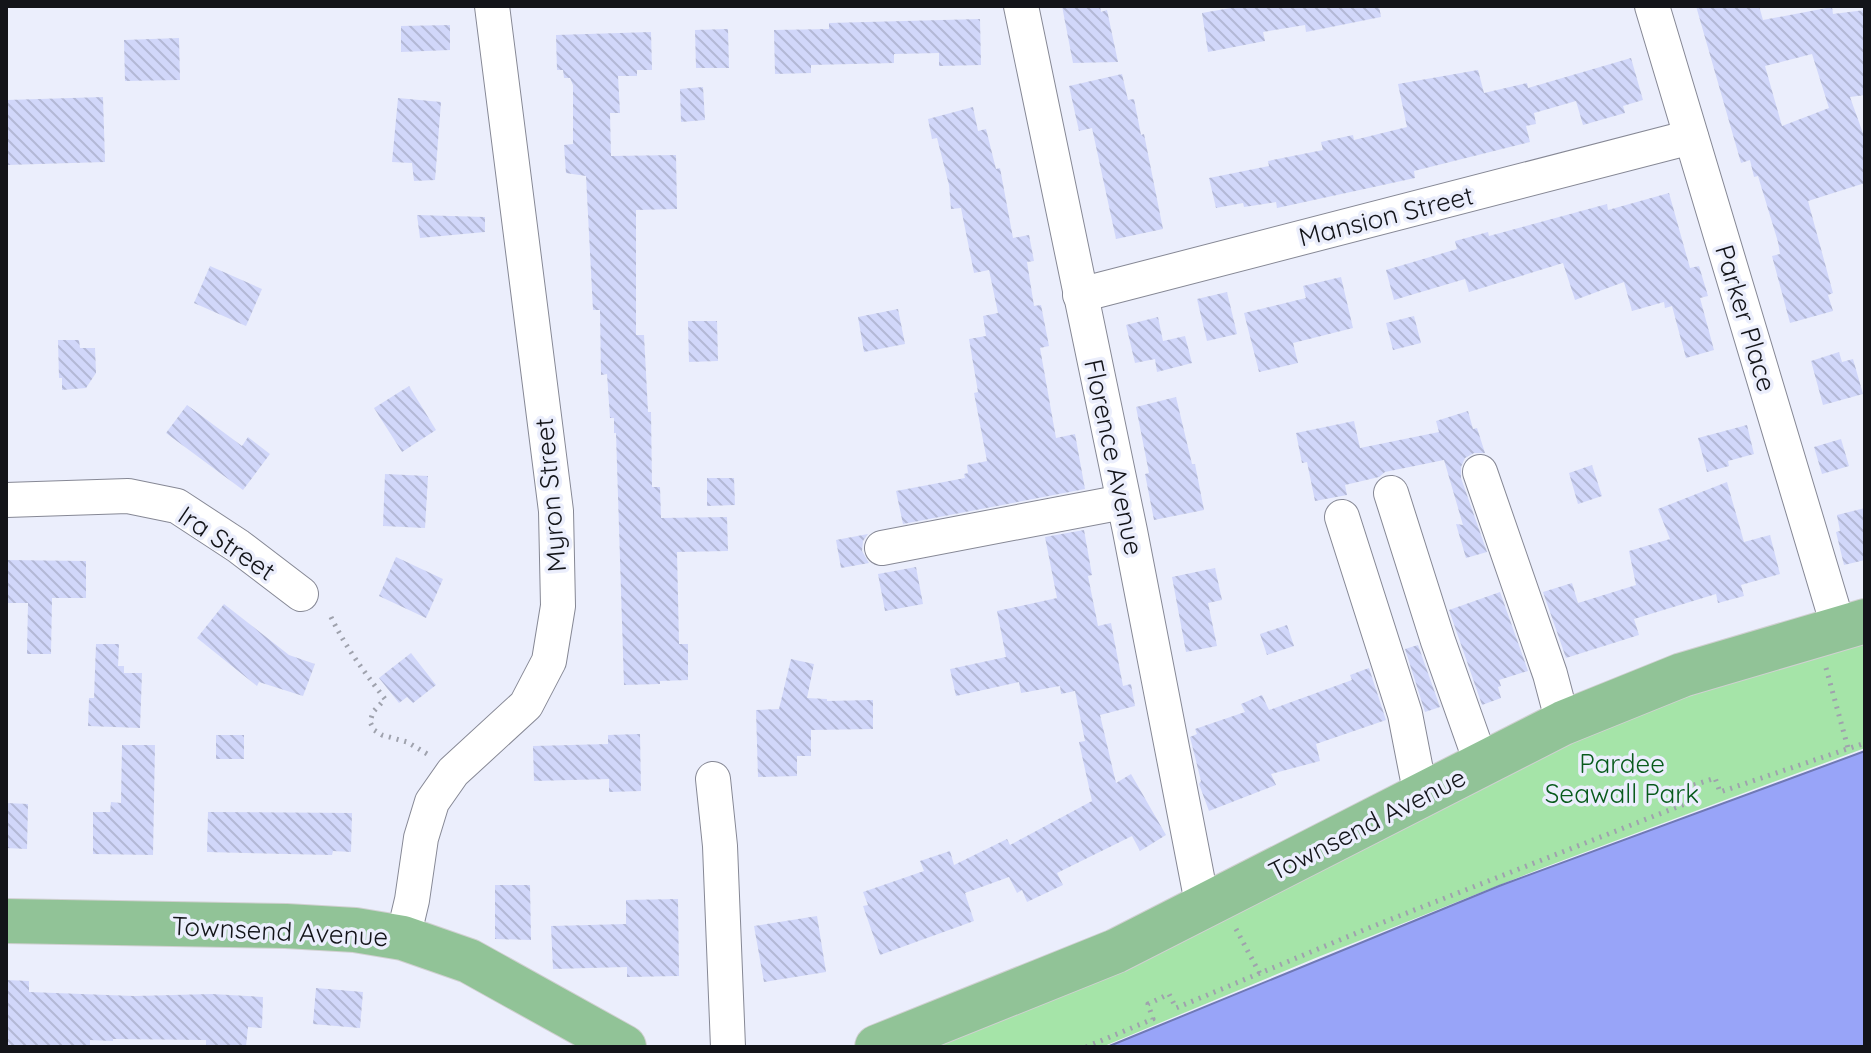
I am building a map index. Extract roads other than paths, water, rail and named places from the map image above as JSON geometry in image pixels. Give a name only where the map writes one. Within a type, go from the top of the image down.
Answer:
[{"type":"main road","name":"Townsend Avenue","points":[[877,1047],[1116,951],[1563,723],[1682,675],[1843,639]]},
{"type":"main road","name":"Townsend Avenue","points":[[6,921],[286,926],[355,930],[403,938],[453,953],[482,967],[624,1047]]},
{"type":"street","name":"Myron Street","points":[[403,938],[421,838],[432,802],[453,772],[526,705],[549,661],[558,606],[556,511],[492,6]]},
{"type":"street","name":"Florence Avenue","points":[[1021,6],[1123,502],[1212,904]]},
{"type":"street","name":"Parker Place","points":[[1652,6],[1843,639]]},
{"type":"street","name":"Mansion Street","points":[[1080,295],[1691,137]]},
{"type":"street","points":[[1480,472],[1546,659],[1563,723]]},
{"type":"street","points":[[1391,493],[1482,765]]},
{"type":"street","name":"Ira Street","points":[[6,500],[128,496],[177,506],[238,546],[301,594]]},
{"type":"street","points":[[882,548],[1123,502]]},
{"type":"street","points":[[1342,517],[1405,714],[1421,796]]},
{"type":"street","points":[[713,779],[720,846],[728,1047]]},
{"type":"water","points":[[1865,751],[1865,1047],[1107,1047],[1499,886]]},
{"type":"park label","name":"Pardee Seawall Park","points":[[1622,778]]}]
